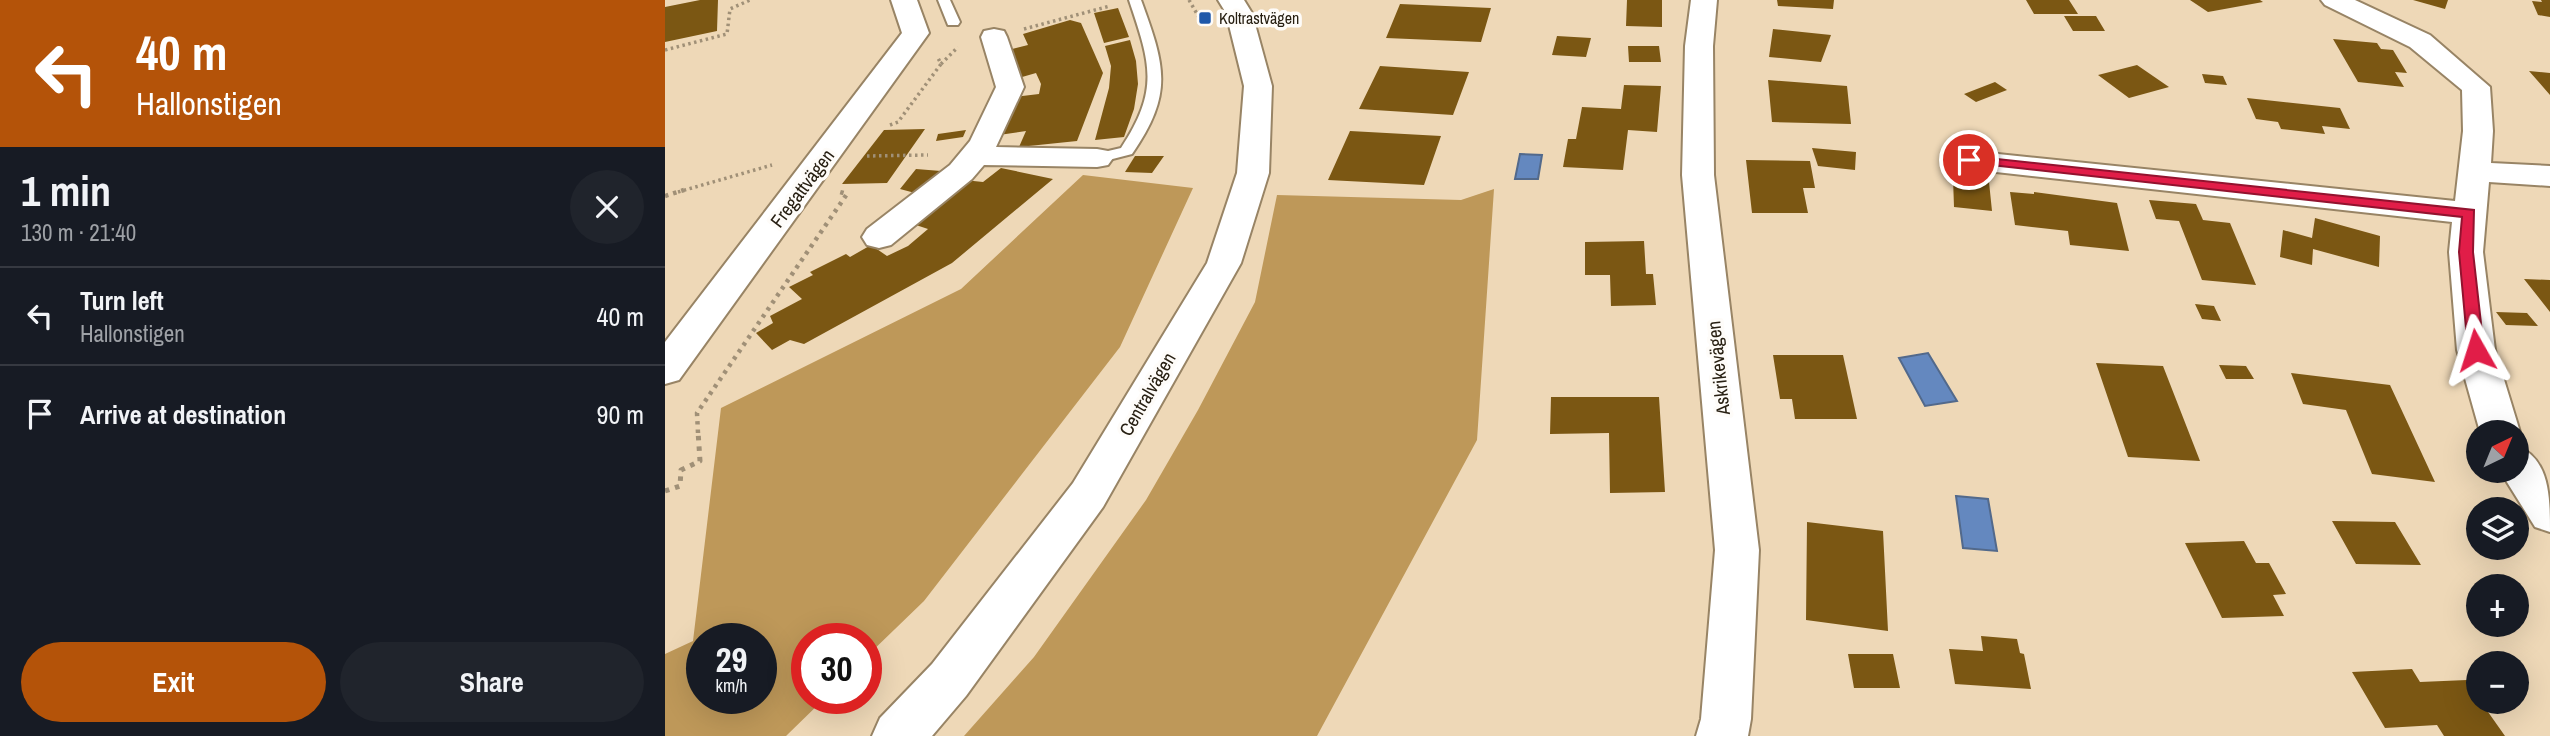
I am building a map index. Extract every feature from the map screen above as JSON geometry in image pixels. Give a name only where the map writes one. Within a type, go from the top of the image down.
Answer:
[{"type":"street","name":"Fregattvägen","points":[[665,370],[834,169],[916,33],[904,0]]},
{"type":"street","name":"Askrikevägen","points":[[1704,0],[1699,46],[1698,175],[1737,550],[1727,706],[1722,736]]},
{"type":"street","points":[[2334,0],[2420,41],[2476,88],[2478,131],[2466,252],[2476,350],[2496,420]]},
{"type":"street","name":"Centralvägen","points":[[898,736],[949,680],[1088,495],[1224,263],[1253,173],[1258,86],[1239,13],[1217,13]]},
{"type":"street","points":[[879,237],[961,172],[985,141],[1010,88],[994,37]]},
{"type":"street","points":[[975,156],[1097,158]]},
{"type":"street","points":[[1969,160],[2469,213]]},
{"type":"street","points":[[2474,171],[2550,176]]},
{"type":"street","points":[[2529,482],[2550,514]]},
{"type":"lane","points":[[944,0],[953,22]]},
{"type":"lane","points":[[1097,158],[1127,151],[1139,134],[1155,101],[1156,60],[1129,2]]},
{"type":"path","points":[[665,50],[727,34],[730,9],[750,0]]},
{"type":"path","points":[[1189,0],[1217,13]]},
{"type":"path","points":[[941,64],[957,47],[1129,2]]},
{"type":"path","points":[[864,156],[928,155]]},
{"type":"path","points":[[665,196],[803,156],[834,169],[836,191],[847,194],[697,413],[700,461],[681,470],[680,486],[665,491]]},
{"type":"shaded area","points":[[1083,175],[1193,188],[1120,347],[924,601],[882,642],[882,623],[791,623],[791,714],[809,714],[786,736],[665,736],[665,654],[686,644],[686,714],[777,714],[777,623],[695,623],[721,408],[961,289]]},
{"type":"shaded area","points":[[1494,189],[1477,440],[1317,736],[964,736],[1034,657],[1146,500],[1198,410],[1255,302],[1277,195],[1461,200]]},
{"type":"water","points":[[1520,154],[1542,155],[1538,179],[1515,179]]},
{"type":"water","points":[[1928,353],[1957,401],[1925,406],[1899,358]]},
{"type":"water","points":[[1956,496],[1988,499],[1997,551],[1963,548]]},
{"type":"building","points":[[700,0],[718,0],[717,31],[665,42],[665,7]]},
{"type":"building","points":[[1627,0],[1662,0],[1662,27],[1626,26]]},
{"type":"building","points":[[1777,0],[1834,0],[1833,9],[1778,6]]},
{"type":"building","points":[[2026,0],[2069,0],[2078,14],[2034,14]]},
{"type":"building","points":[[2190,0],[2260,0],[2263,2],[2208,12]]},
{"type":"building","points":[[2413,0],[2448,0],[2445,9]]},
{"type":"building","points":[[2541,0],[2550,0],[2550,17],[2538,15],[2532,1],[2542,2]]},
{"type":"building","points":[[1400,4],[1491,8],[1481,42],[1386,38]]},
{"type":"building","points":[[1118,8],[1129,37],[1104,43],[1094,13]]},
{"type":"building","points":[[2064,16],[2096,16],[2105,31],[2073,31]]},
{"type":"building","points":[[1070,20],[1081,23],[1103,73],[1077,141],[1019,147],[1026,131],[999,135],[1013,97],[1039,94],[1041,84],[1036,73],[1015,79],[1004,51],[1028,45],[1023,34]]},
{"type":"building","points":[[1773,29],[1831,35],[1821,62],[1769,57]]},
{"type":"building","points":[[1557,36],[1591,38],[1586,57],[1552,55]]},
{"type":"building","points":[[2333,39],[2377,43],[2381,49],[2393,50],[2407,73],[2395,72],[2404,87],[2358,82]]},
{"type":"building","points":[[1130,40],[1136,61],[1138,84],[1134,109],[1124,137],[1095,140],[1109,88],[1111,66],[1105,46]]},
{"type":"building","points":[[1628,46],[1659,46],[1661,62],[1629,62]]},
{"type":"building","points":[[2137,65],[2169,87],[2129,98],[2098,75]]},
{"type":"building","points":[[1380,66],[1469,72],[1453,115],[1359,109]]},
{"type":"building","points":[[2529,71],[2550,73],[2550,95]]},
{"type":"building","points":[[2202,74],[2223,76],[2227,85],[2205,83]]},
{"type":"building","points":[[1768,80],[1847,86],[1851,124],[1772,122]]},
{"type":"building","points":[[1995,82],[2007,90],[1976,102],[1964,94]]},
{"type":"building","points":[[1624,85],[1661,86],[1657,132],[1628,130],[1623,170],[1563,167],[1568,139],[1576,139],[1582,107],[1621,109]]},
{"type":"building","points":[[2247,98],[2340,108],[2350,129],[2322,126],[2325,134],[2281,129],[2278,122],[2256,119]]},
{"type":"building","points":[[925,129],[887,183],[842,184],[884,130]]},
{"type":"building","points":[[966,130],[963,137],[936,141],[938,134]]},
{"type":"building","points":[[1350,131],[1441,136],[1424,185],[1328,180]]},
{"type":"building","points":[[1812,148],[1856,152],[1855,170],[1818,166]]},
{"type":"building","points":[[1135,156],[1164,156],[1152,173],[1125,172]]},
{"type":"building","points":[[1746,160],[1810,161],[1815,188],[1803,188],[1808,213],[1752,213]]},
{"type":"building","points":[[1001,168],[1053,179],[952,263],[804,344],[790,340],[772,350],[756,333],[773,323],[770,316],[802,299],[789,287],[813,275],[810,272],[846,254],[850,257],[871,245],[887,256],[908,246],[928,229],[910,223],[964,180],[983,182]]},
{"type":"building","points":[[916,169],[941,171],[915,193],[900,189]]},
{"type":"building","points":[[1953,178],[1989,182],[1992,211],[1954,207]]},
{"type":"building","points":[[2010,192],[2034,192],[2117,203],[2129,251],[2070,245],[2068,231],[2015,225]]},
{"type":"building","points":[[2149,200],[2196,204],[2203,220],[2230,223],[2256,285],[2202,280],[2179,221],[2156,219]]},
{"type":"building","points":[[2315,218],[2380,236],[2379,267],[2313,249],[2312,265],[2280,257],[2283,230],[2312,238]]},
{"type":"building","points":[[1644,241],[1646,274],[1653,274],[1656,305],[1611,306],[1610,275],[1585,275],[1585,242]]},
{"type":"building","points":[[2524,279],[2550,280],[2550,312]]},
{"type":"building","points":[[2195,304],[2214,306],[2221,321],[2202,319]]},
{"type":"building","points":[[2496,312],[2527,313],[2538,326],[2506,325]]},
{"type":"building","points":[[1773,355],[1843,355],[1857,419],[1795,419],[1792,399],[1780,399]]},
{"type":"building","points":[[2096,363],[2163,366],[2200,461],[2128,457]]},
{"type":"building","points":[[2219,365],[2246,366],[2254,379],[2226,379]]},
{"type":"building","points":[[2291,373],[2390,385],[2435,482],[2372,474],[2346,410],[2303,404]]},
{"type":"building","points":[[1551,397],[1659,397],[1665,492],[1610,493],[1609,433],[1550,434]]},
{"type":"building","points":[[2332,521],[2395,522],[2421,565],[2356,564]]},
{"type":"building","points":[[1807,522],[1883,531],[1888,631],[1806,620]]},
{"type":"building","points":[[2244,541],[2256,563],[2269,563],[2286,594],[2273,595],[2284,616],[2222,618],[2185,543]]},
{"type":"building","points":[[1981,636],[2017,639],[2020,653],[2024,654],[2031,689],[1955,684],[1949,649],[1983,651]]},
{"type":"building","points":[[1848,654],[1893,654],[1900,688],[1854,688]]},
{"type":"building","points":[[2412,669],[2420,682],[2466,680],[2466,714],[2489,714],[2505,736],[2444,736],[2437,725],[2385,728],[2352,672]]},
{"type":"place","name":"Koltrastvägen","points":[[1205,18]]},
{"type":"route","points":[[1969,160],[2469,213],[2466,252],[2476,350]]}]
